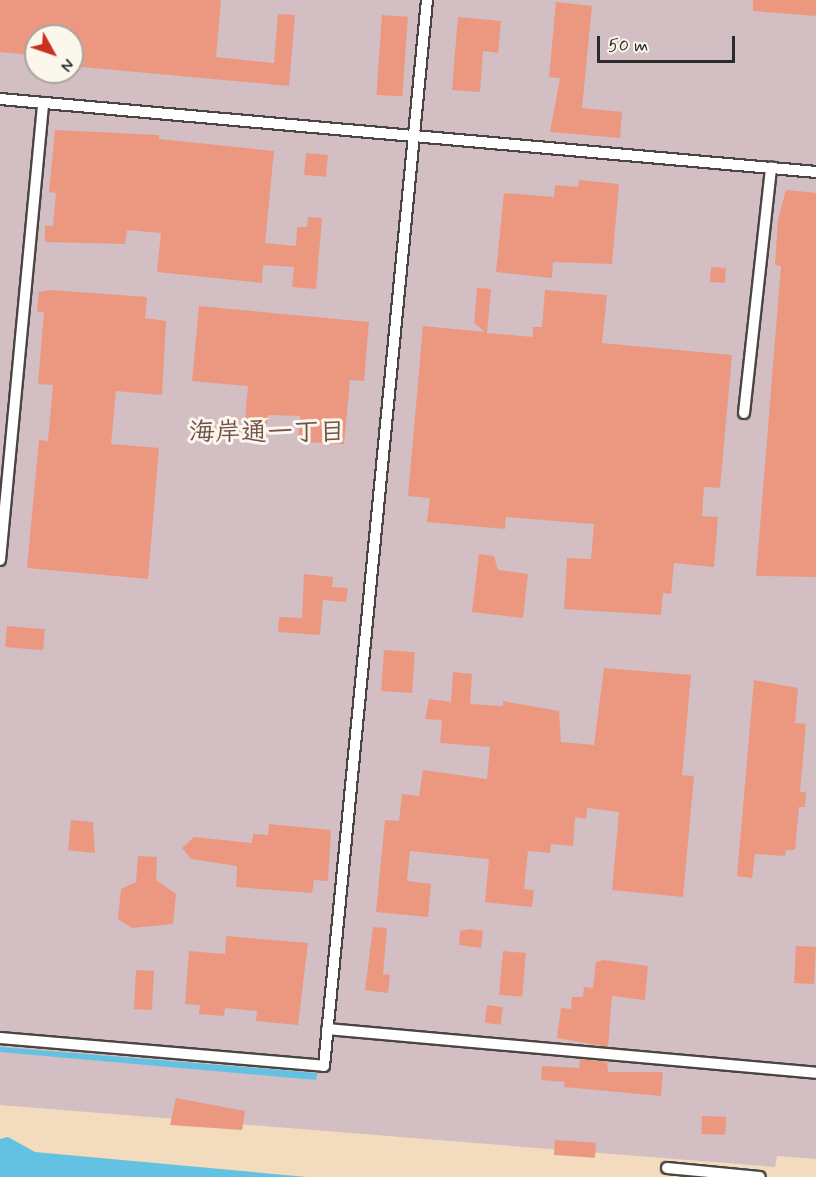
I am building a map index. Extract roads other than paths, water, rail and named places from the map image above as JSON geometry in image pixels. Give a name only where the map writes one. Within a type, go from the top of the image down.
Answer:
[{"type":"lane","points":[[0,1038],[324,1066],[427,0]]},
{"type":"lane","points":[[0,99],[816,171]]},
{"type":"lane","points":[[0,560],[42,103]]},
{"type":"lane","points":[[744,413],[771,167]]},
{"type":"lane","points":[[327,1029],[816,1073]]},
{"type":"lane","points":[[667,1168],[760,1177]]},
{"type":"water","points":[[0,1047],[317,1073],[316,1080],[0,1052]]},
{"type":"water","points":[[8,1137],[35,1152],[307,1177],[0,1177],[0,1139]]},
{"type":"district","name":"海岸通一丁目","points":[[267,434]]}]
